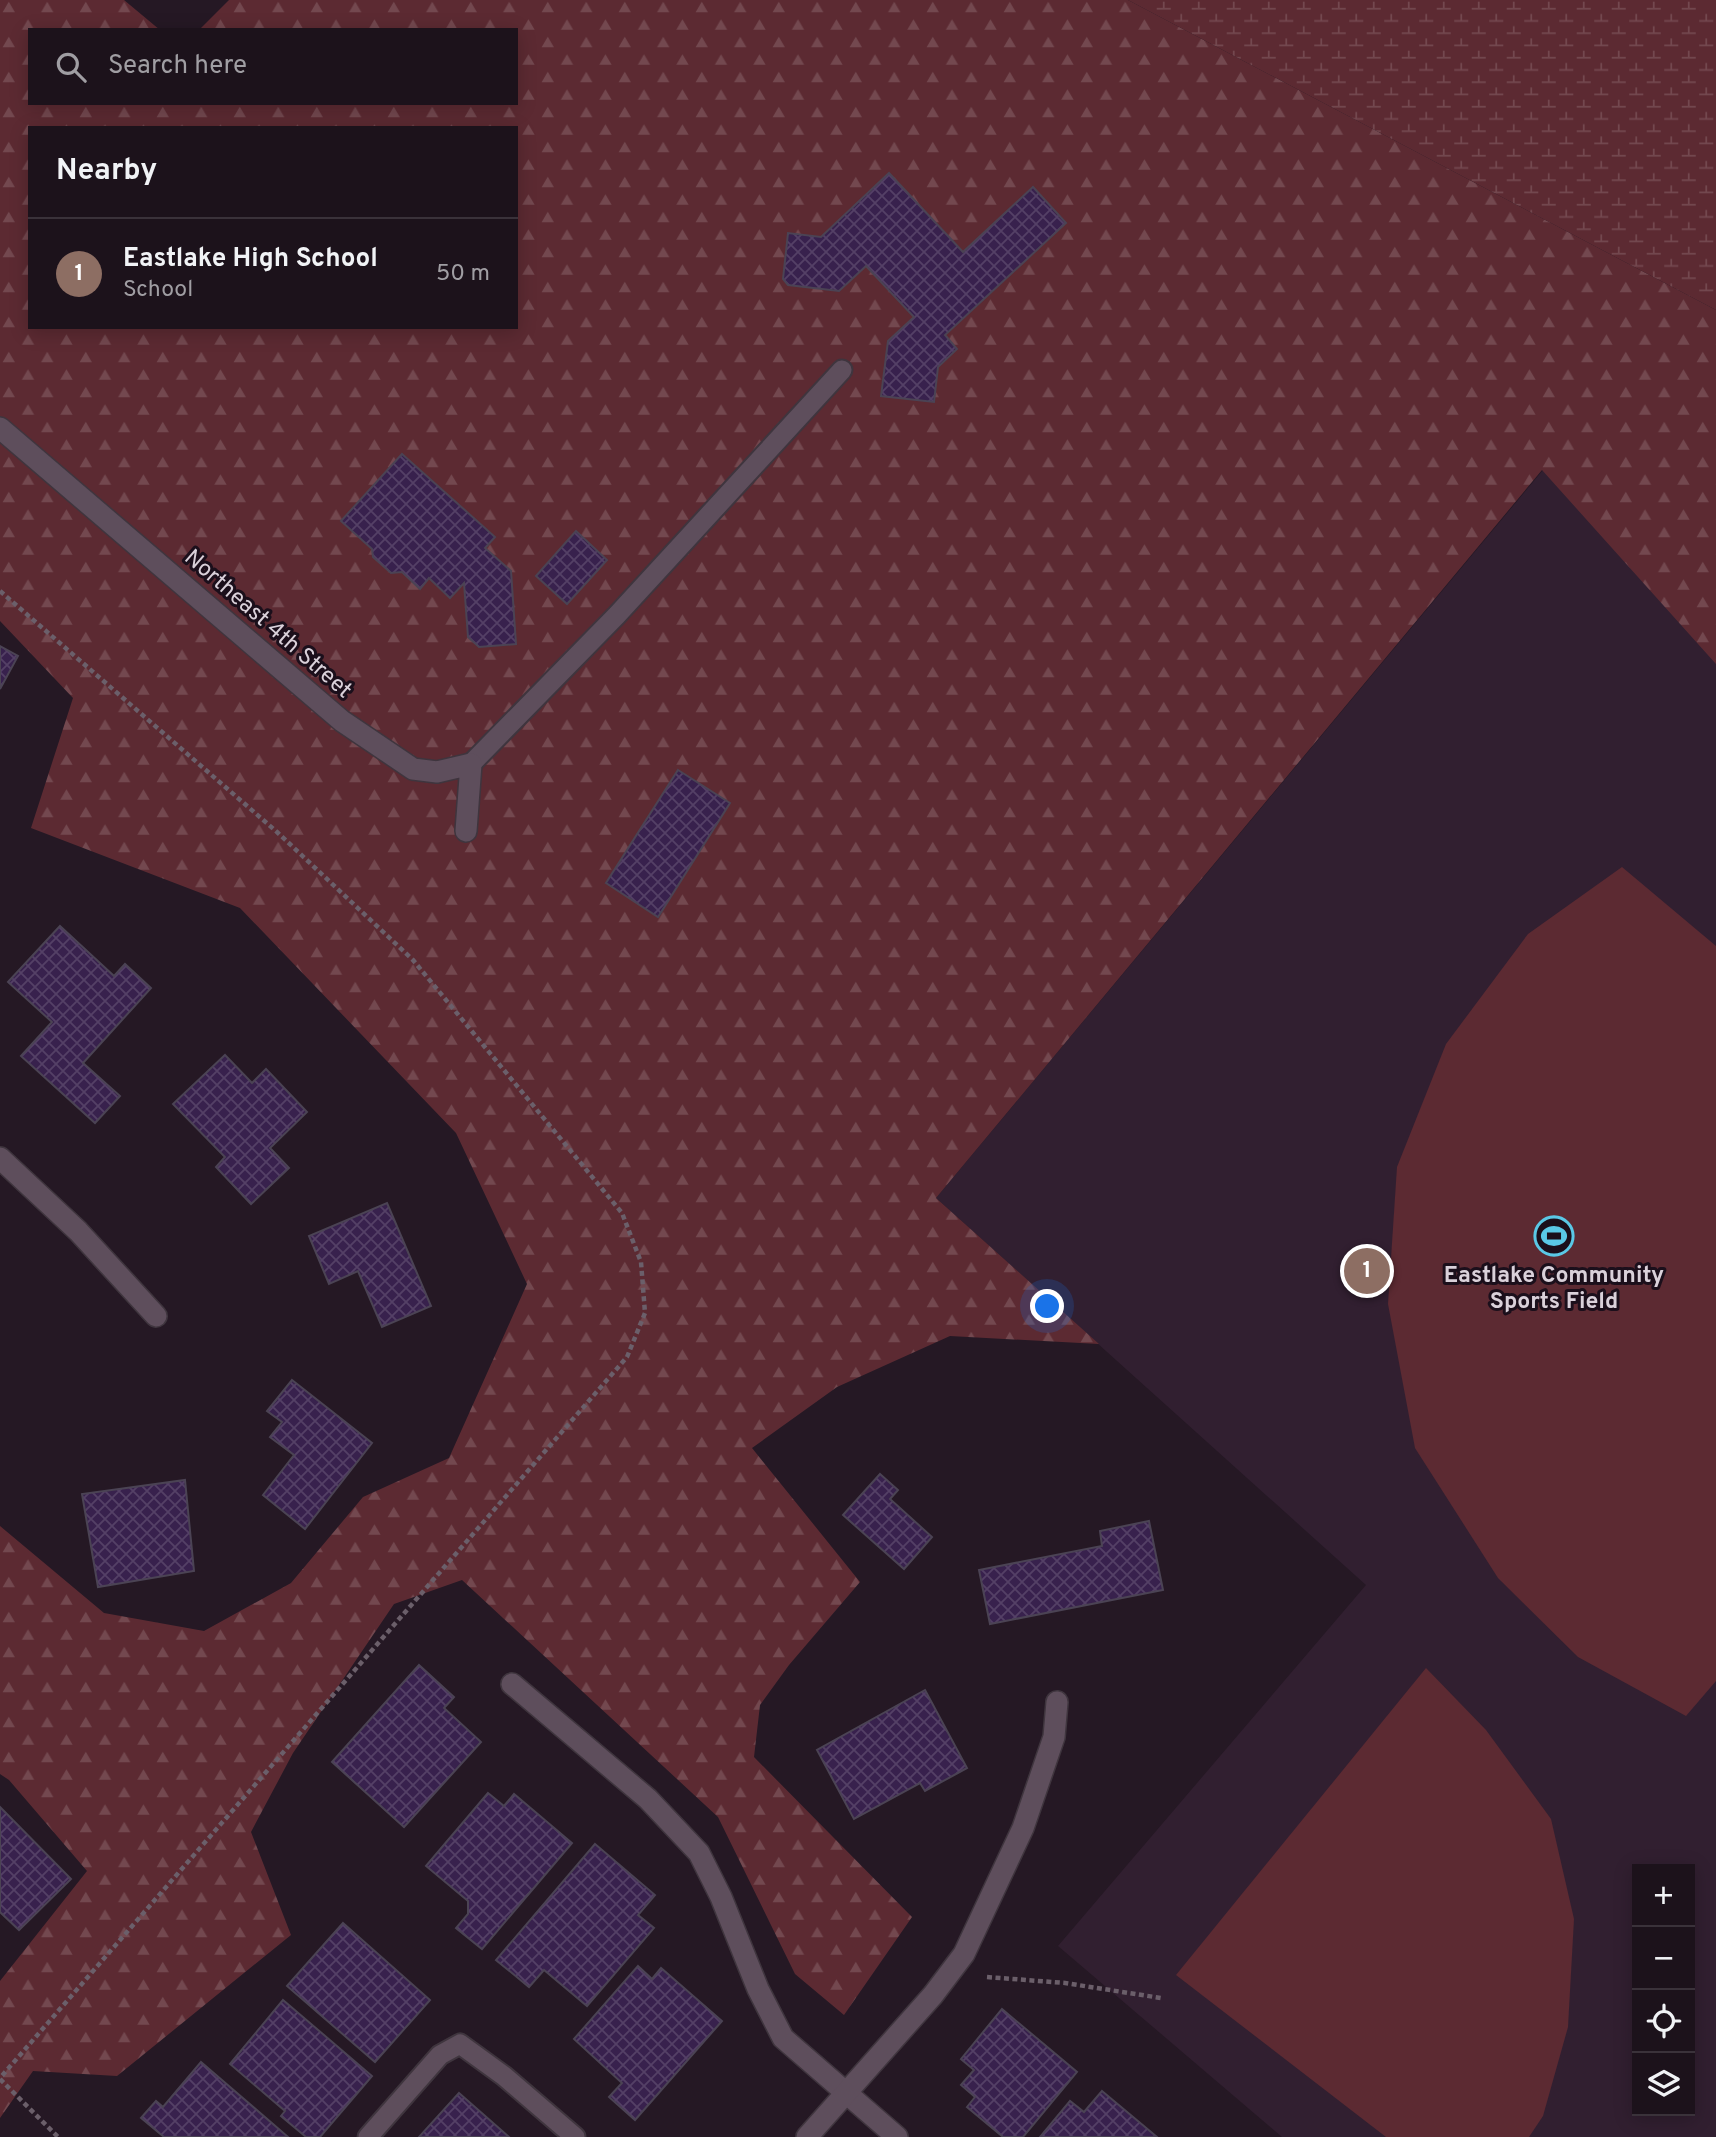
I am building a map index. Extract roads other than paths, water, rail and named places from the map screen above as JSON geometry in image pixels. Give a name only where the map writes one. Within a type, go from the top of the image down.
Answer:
[{"type":"street","name":"Northeast 4th Street","points":[[0,428],[342,721],[413,769],[437,772],[471,764]]},
{"type":"street","points":[[466,831],[471,764]]},
{"type":"street","points":[[0,1158],[78,1231],[156,1316]]},
{"type":"street","points":[[512,1684],[648,1799],[699,1853],[721,1898],[758,1989],[783,2038],[897,2137]]},
{"type":"street","points":[[807,2137],[933,1995],[964,1954],[1018,1839],[1054,1737],[1057,1703]]},
{"type":"lane","points":[[471,764],[617,615],[842,370]]},
{"type":"lane","points":[[368,2137],[440,2055],[460,2044],[504,2076],[575,2137]]},
{"type":"place","name":"Eastlake Community Sports Field","points":[[1554,1236]]},
{"type":"place","name":"Eastlake High School","points":[[1367,1271]]}]
